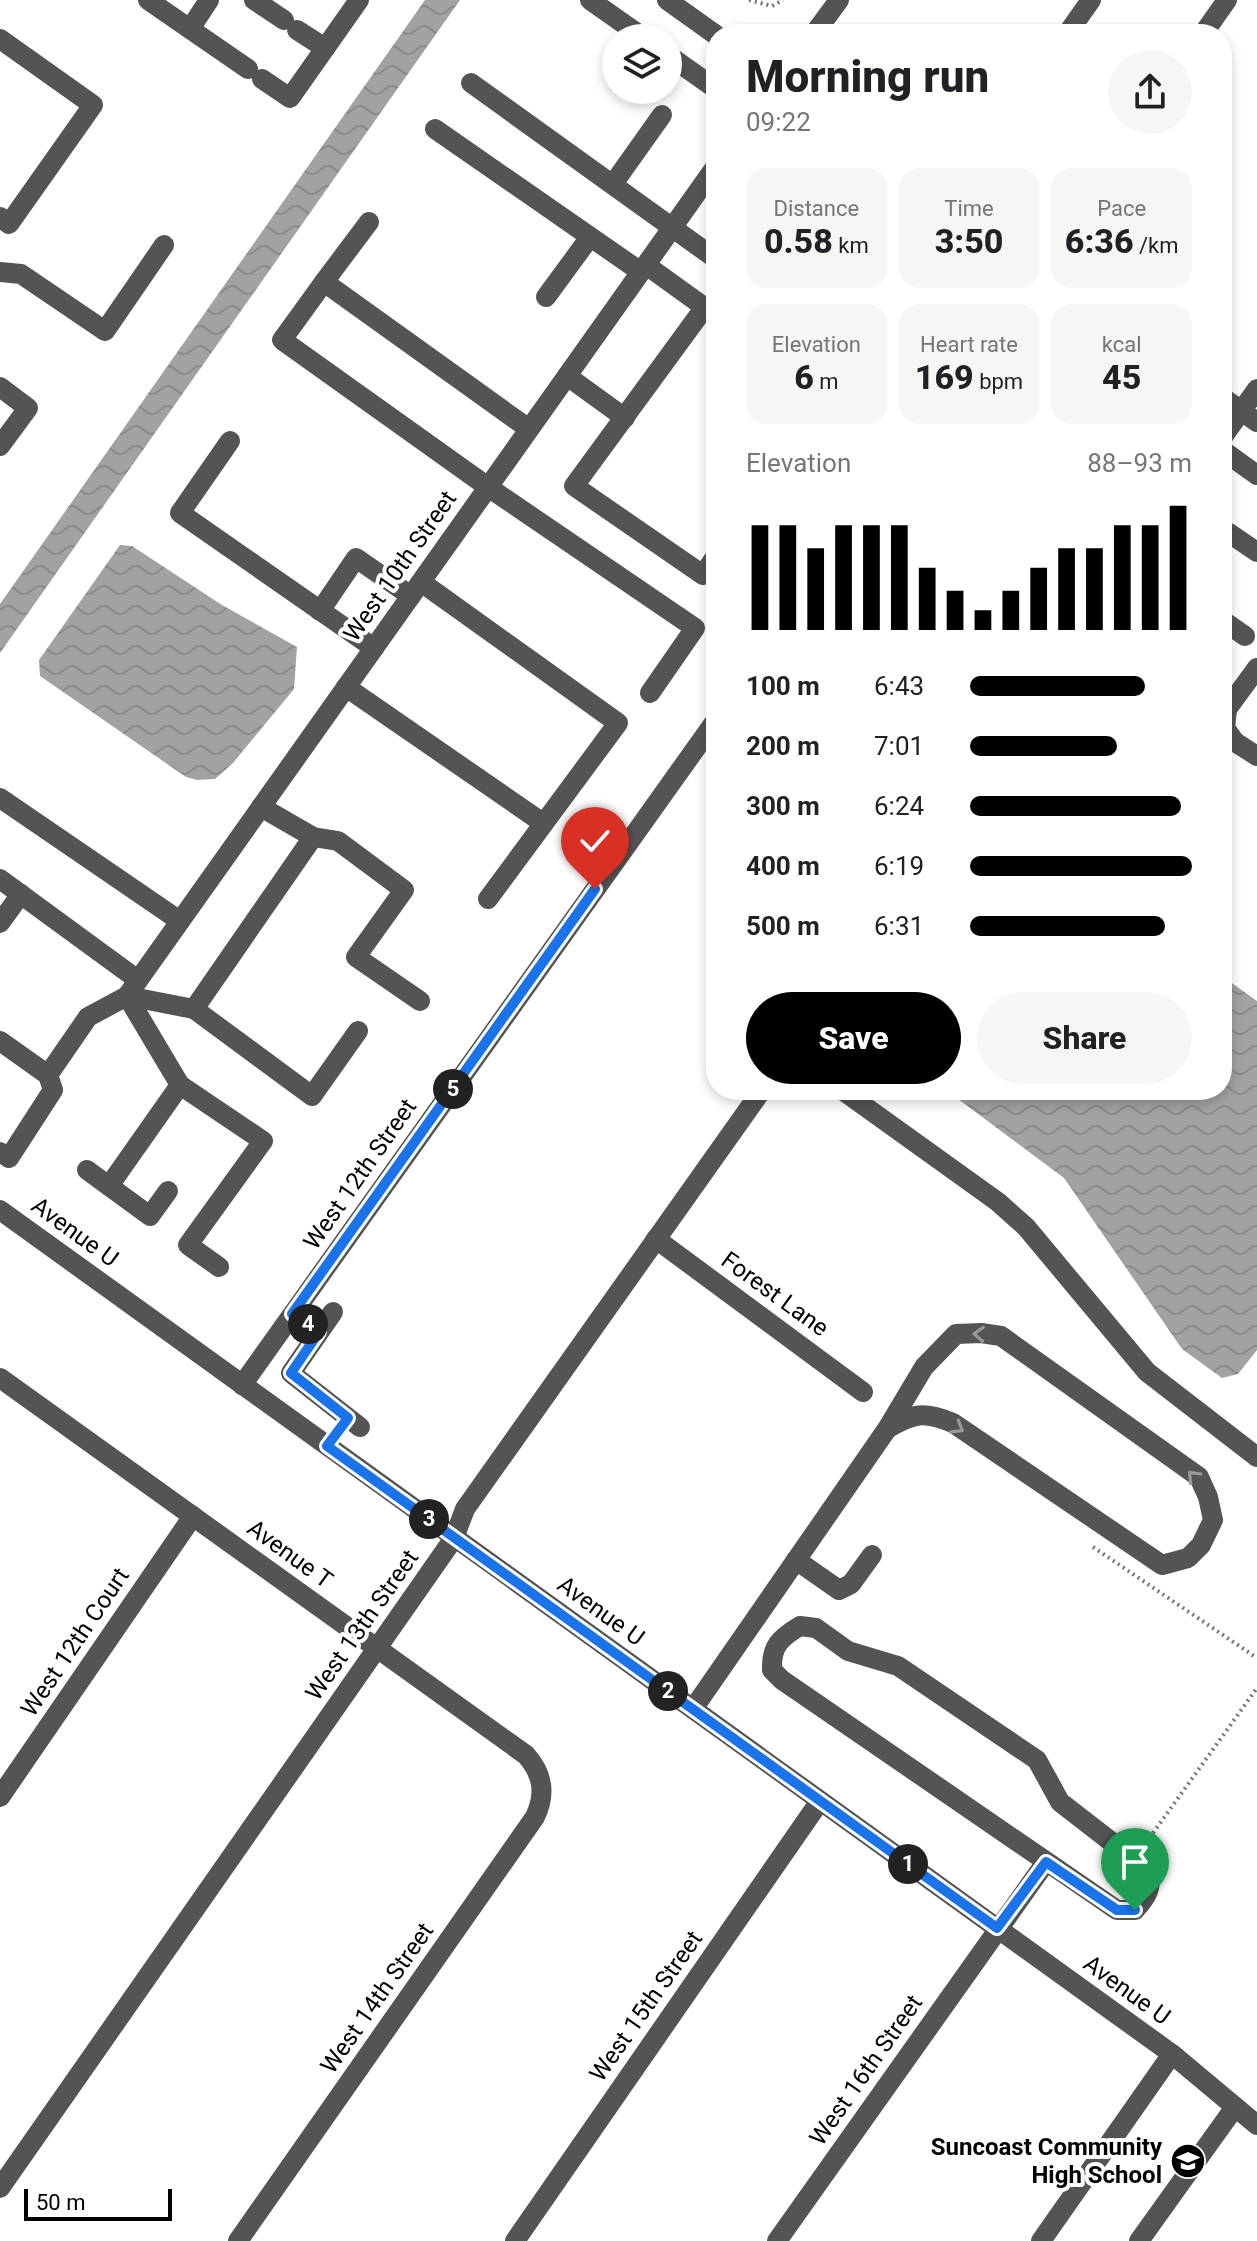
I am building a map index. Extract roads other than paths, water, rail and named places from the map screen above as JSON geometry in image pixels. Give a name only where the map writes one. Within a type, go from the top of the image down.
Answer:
[{"type":"street","points":[[148,0],[290,98],[359,0]]},
{"type":"street","points":[[190,29],[209,0]]},
{"type":"street","points":[[254,0],[325,48]]},
{"type":"street","points":[[590,0],[624,24]]},
{"type":"street","points":[[667,0],[706,28]]},
{"type":"street","points":[[821,24],[839,0]]},
{"type":"street","points":[[1074,24],[1091,0]]},
{"type":"street","points":[[1210,24],[1227,0]]},
{"type":"street","points":[[0,39],[93,105],[9,224],[0,217]]},
{"type":"street","points":[[682,65],[706,82]]},
{"type":"street","points":[[471,83],[706,252]]},
{"type":"street","points":[[613,184],[662,115]]},
{"type":"street","points":[[435,129],[590,237],[706,308]]},
{"type":"street","name":"West 10th Street","points":[[132,988],[706,180]]},
{"type":"street","points":[[369,222],[282,340],[488,487],[695,628],[650,693]]},
{"type":"street","points":[[546,297],[590,237]]},
{"type":"street","points":[[0,272],[21,274],[105,331],[164,245]]},
{"type":"street","points":[[324,282],[529,429]]},
{"type":"street","points":[[706,316],[574,486],[703,575],[706,571]]},
{"type":"street","points":[[567,376],[625,418]]},
{"type":"street","points":[[0,387],[28,408],[0,446]]},
{"type":"street","points":[[1232,430],[1249,416],[1257,389]]},
{"type":"street","points":[[1232,404],[1249,416]]},
{"type":"street","points":[[230,441],[180,513],[374,648]]},
{"type":"street","points":[[1232,457],[1257,475]]},
{"type":"street","points":[[1232,535],[1257,552]]},
{"type":"street","points":[[320,611],[356,558],[416,589],[618,723],[488,899]]},
{"type":"street","points":[[1232,627],[1245,636]]},
{"type":"street","points":[[1232,702],[1257,668]]},
{"type":"street","points":[[346,687],[543,823]]},
{"type":"street","name":"West 12th Street","points":[[242,1385],[706,734]]},
{"type":"street","points":[[1232,738],[1257,756]]},
{"type":"street","points":[[0,798],[180,921]]},
{"type":"street","points":[[261,807],[313,837],[338,841],[404,890],[356,957],[420,1001]]},
{"type":"street","points":[[194,1009],[313,837]]},
{"type":"street","points":[[0,879],[132,988],[194,1009],[312,1096],[358,1031]]},
{"type":"street","points":[[0,923],[21,894]]},
{"type":"street","points":[[48,1075],[88,1017],[132,988]]},
{"type":"street","points":[[132,988],[180,1085],[263,1141],[188,1245],[219,1267]]},
{"type":"street","points":[[0,1041],[48,1075],[53,1090],[9,1158],[0,1152]]},
{"type":"street","points":[[109,1186],[180,1085]]},
{"type":"street","name":"West 13th Street","points":[[0,2188],[454,1538],[465,1509],[755,1100]]},
{"type":"street","points":[[856,1100],[998,1202],[1026,1227],[1147,1372],[1257,1457]]},
{"type":"street","points":[[87,1170],[150,1216],[168,1191]]},
{"type":"street","name":"Avenue U","points":[[0,1210],[1172,2054],[1257,2125]]},
{"type":"street","name":"Forest Lane","points":[[656,1239],[863,1392]]},
{"type":"street","points":[[327,1446],[354,1423],[291,1373],[333,1312]]},
{"type":"street","points":[[292,1314],[319,1332]]},
{"type":"street","points":[[693,1709],[887,1429],[924,1367],[956,1334],[1001,1336],[1199,1477],[1213,1520],[1201,1545],[1188,1558],[1162,1565],[953,1423],[931,1414],[907,1416],[887,1429]]},
{"type":"street","name":"Avenue T","points":[[0,1378],[526,1755],[542,1779]]},
{"type":"street","points":[[288,1418],[310,1388]]},
{"type":"street","name":"West 12th Court","points":[[0,1797],[193,1516]]},
{"type":"street","points":[[796,1560],[839,1590],[851,1584],[872,1555]]},
{"type":"street","points":[[800,1626],[816,1628],[848,1651],[898,1666],[1037,1760],[1060,1802],[1149,1871],[1151,1885],[1146,1899],[1135,1910],[1117,1910],[1046,1862],[782,1680],[772,1670],[772,1652],[781,1638],[800,1626]]},
{"type":"street","name":"West 14th Street","points":[[238,2241],[535,1817],[541,1804],[542,1779]]},
{"type":"street","name":"West 15th Street","points":[[515,2241],[820,1801]]},
{"type":"street","name":"West 16th Street","points":[[777,2241],[1046,1862]]},
{"type":"street","points":[[1041,2241],[1172,2054]]},
{"type":"street","points":[[1139,2241],[1235,2107]]},
{"type":"water","points":[[425,0],[460,0],[0,653],[0,604]]},
{"type":"water","points":[[120,545],[132,546],[222,605],[297,647],[294,689],[233,763],[215,779],[186,777],[40,676],[39,660]]},
{"type":"water","points":[[1232,983],[1257,1001],[1257,1350],[1238,1374],[1222,1378],[1182,1349],[1064,1178],[959,1100],[1232,1100]]},
{"type":"place","name":"Suncoast Community High School","points":[[1188,2161]]}]
